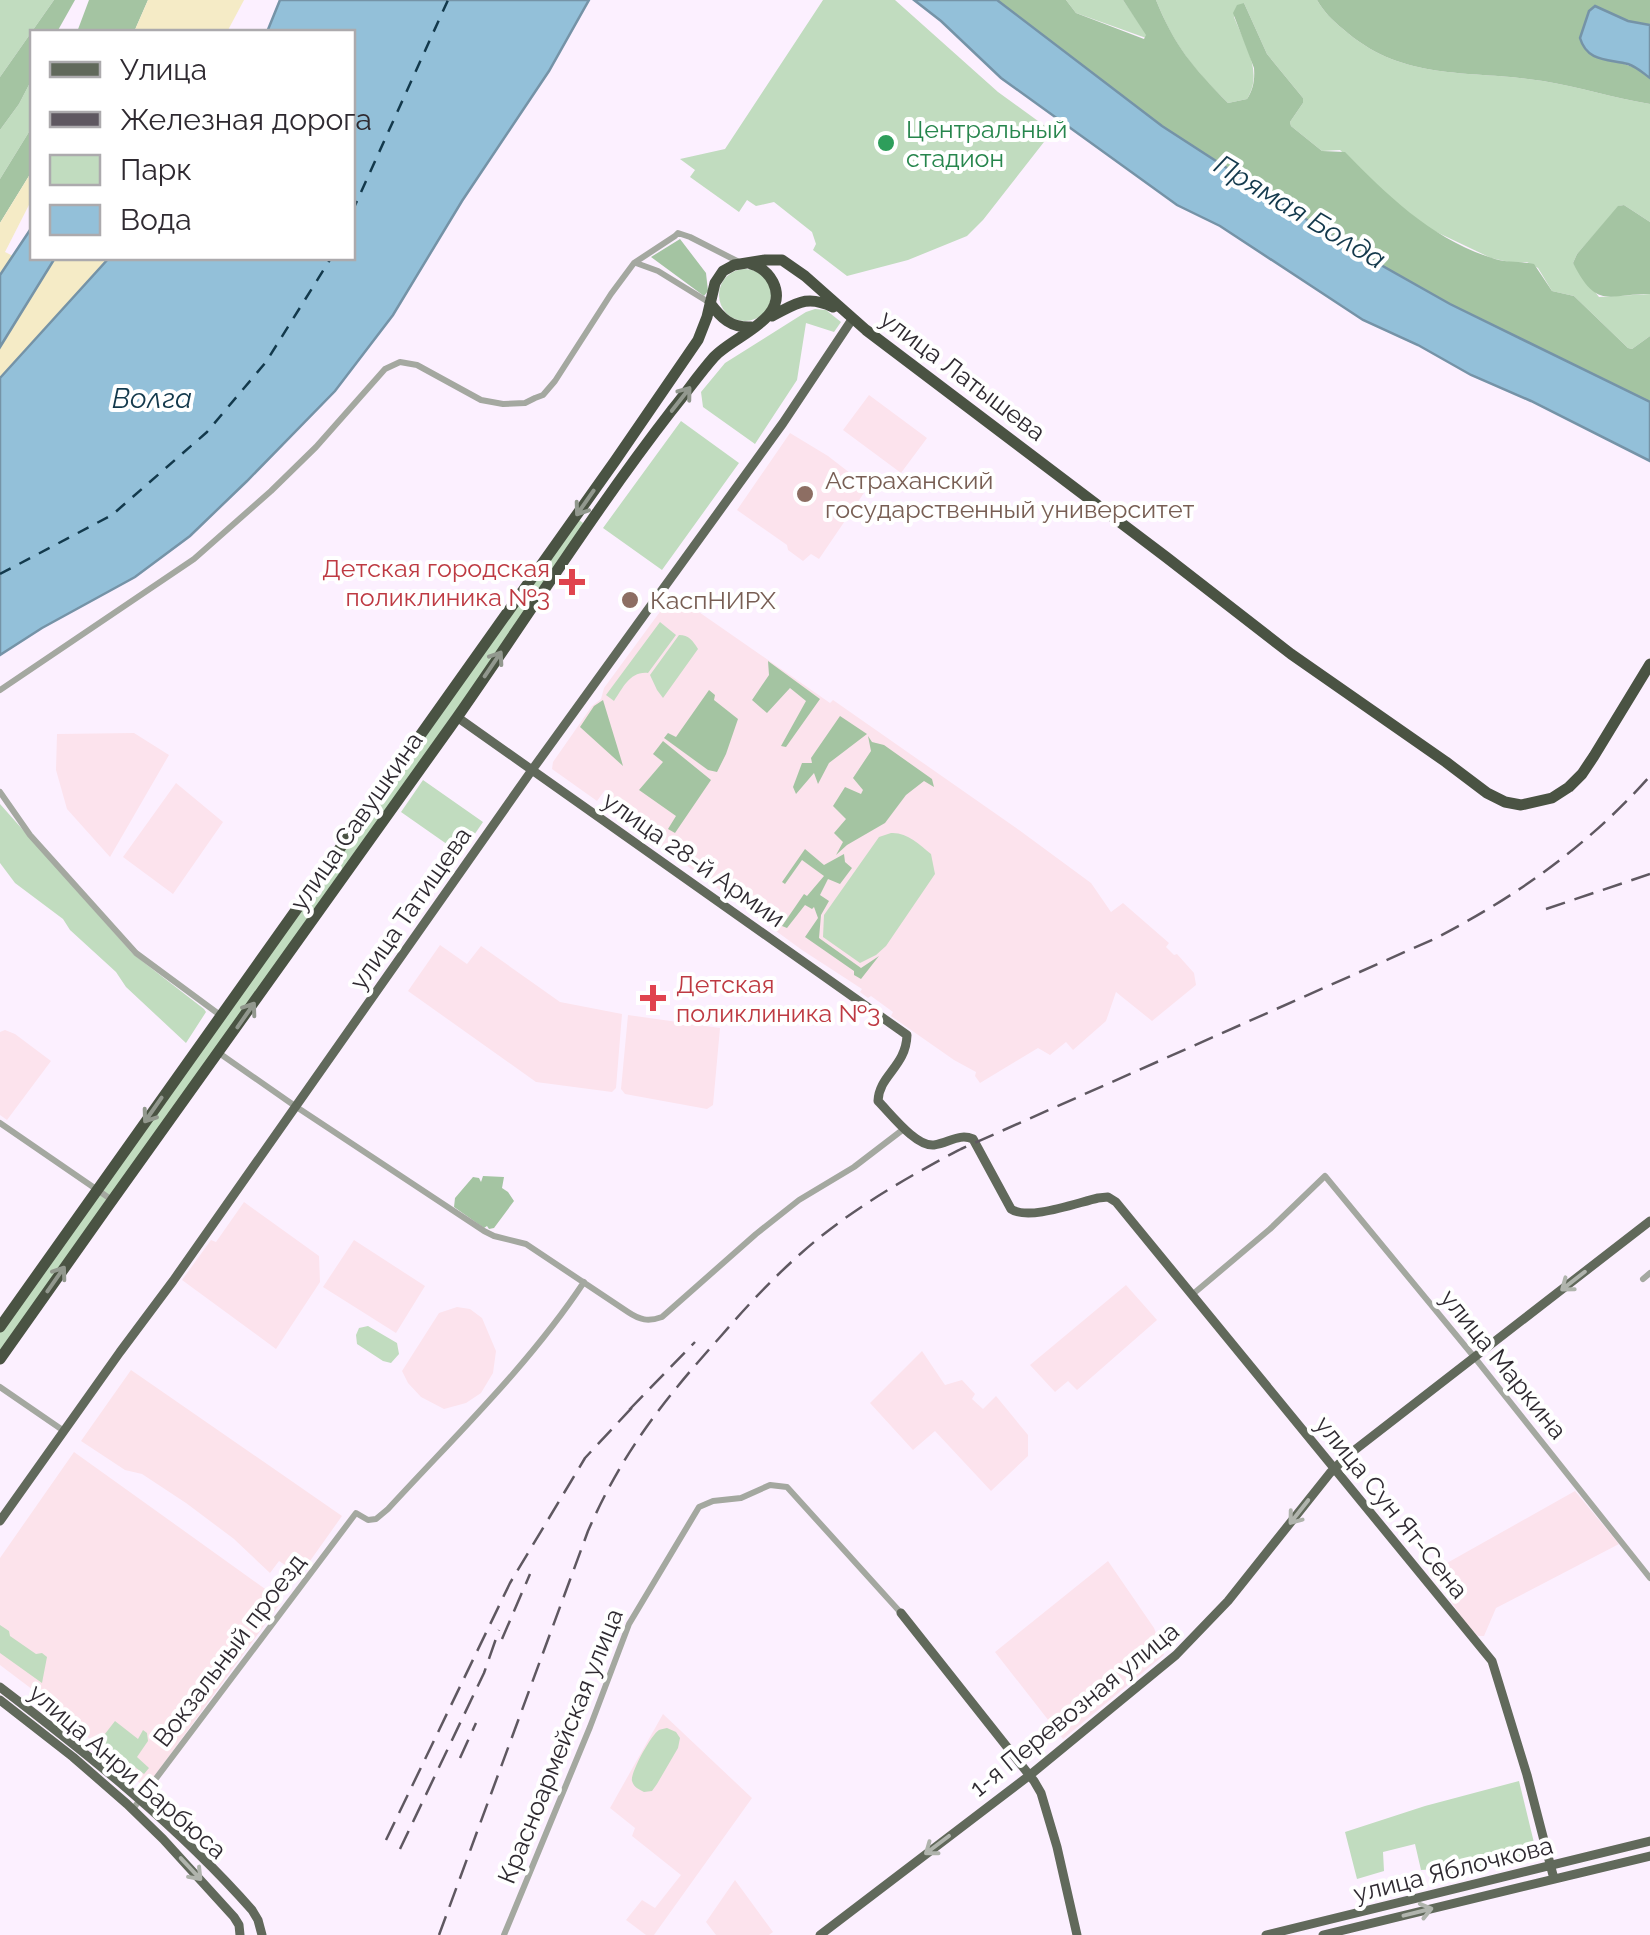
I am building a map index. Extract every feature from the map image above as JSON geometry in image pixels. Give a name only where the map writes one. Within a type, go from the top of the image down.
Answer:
[{"type":"highway","name":"улица Латышева","points":[[744,264],[782,260],[806,276],[852,320],[981,425],[1319,683],[1483,800],[1520,812],[1556,804],[1574,793],[1587,779],[1650,679]]},
{"type":"highway","name":"улица Савушкина","points":[[0,1327],[220,1014],[332,863],[699,338],[715,283],[724,271],[744,264]]},
{"type":"highway","points":[[744,264],[764,270],[776,290],[774,308],[765,320]]},
{"type":"highway","points":[[710,303],[732,325],[752,326],[806,300],[806,276]]},
{"type":"highway","name":"улица Латышева","points":[[806,300],[820,300],[852,320],[1291,654],[1487,794],[1504,802],[1536,803],[1569,787],[1582,774],[1650,664]]},
{"type":"highway","name":"улица Савушкина","points":[[0,1359],[664,422],[716,355],[765,320]]},
{"type":"main road","name":"улица Татищева","points":[[0,1521],[532,770],[783,424],[852,320]]},
{"type":"main road","name":"улица 28-й Армии","points":[[457,718],[906,1035],[904,1054],[878,1091],[878,1101],[905,1128]]},
{"type":"main road","name":"улица Сун Ят-Сена","points":[[905,1128],[916,1140],[929,1145],[966,1136],[974,1139],[1010,1208],[1018,1214],[1098,1198],[1108,1197],[1116,1202],[1492,1661],[1554,1879]]},
{"type":"main road","name":"1-я Перевозная улица","points":[[820,1935],[1030,1775],[1176,1656],[1228,1601],[1346,1456],[1650,1221]]},
{"type":"main road","points":[[901,1612],[1030,1775],[1040,1793],[1077,1935]]},
{"type":"main road","name":"улица Анри Барбюса","points":[[0,1687],[80,1749],[136,1806],[234,1917],[240,1935]]},
{"type":"main road","name":"улица Анри Барбюса","points":[[0,1700],[136,1806],[168,1826],[245,1903],[258,1920],[262,1935]]},
{"type":"main road","name":"улица Яблочкова","points":[[1266,1935],[1650,1841]]},
{"type":"main road","name":"улица Яблочкова","points":[[1323,1935],[1650,1856]]},
{"type":"street","points":[[0,690],[194,559],[316,447],[385,369],[400,362],[416,366],[481,400],[525,403],[543,395],[556,382],[634,263],[678,233],[744,264]]},
{"type":"street","points":[[634,263],[658,271],[710,303]]},
{"type":"street","points":[[0,792],[30,836],[136,953],[220,1014]]},
{"type":"street","points":[[219,1053],[484,1231],[526,1244],[639,1319],[650,1321],[662,1317],[799,1200],[854,1167],[905,1128]]},
{"type":"street","points":[[0,1124],[112,1200]]},
{"type":"street","name":"улица Маркина","points":[[1193,1294],[1325,1176],[1650,1578]]},
{"type":"street","name":"Вокзальный проезд","points":[[136,1806],[356,1513],[368,1520],[376,1519],[388,1509],[559,1320],[584,1282]]},
{"type":"street","points":[[0,1387],[64,1430]]},
{"type":"street","name":"Красноармейская улица","points":[[506,1931],[629,1624],[694,1512],[704,1503],[741,1498],[770,1485],[787,1487],[901,1612]]},
{"type":"shaded area","points":[[869,395],[927,438],[901,473],[843,430]]},
{"type":"shaded area","name":"Астраханский государственный университет","points":[[790,433],[868,487],[819,559],[811,554],[803,561],[737,510]]},
{"type":"shaded area","points":[[673,594],[1019,830],[1091,883],[1111,912],[1123,903],[1169,943],[1166,947],[1194,973],[1196,985],[1152,1021],[1116,992],[1106,1021],[1073,1050],[1066,1042],[1050,1055],[1038,1048],[980,1083],[976,1072],[891,1016],[893,1012],[871,996],[868,998],[860,992],[862,989],[802,950],[604,805],[611,793],[605,790],[597,801],[552,769],[592,706],[601,699],[604,688]]},
{"type":"shaded area","points":[[134,733],[169,755],[110,857],[67,809],[56,770],[57,734]]},
{"type":"shaded area","points":[[176,783],[223,822],[173,894],[123,857]]},
{"type":"shaded area","points":[[440,945],[467,964],[481,946],[560,1002],[622,1014],[616,1088],[612,1092],[536,1082],[408,991]]},
{"type":"shaded area","points":[[628,1015],[720,1028],[713,1105],[707,1109],[625,1094],[621,1089]]},
{"type":"shaded area","points":[[5,1030],[51,1061],[7,1120],[0,1115],[0,1032]]},
{"type":"shaded area","points":[[244,1202],[319,1256],[320,1282],[276,1349],[182,1280]]},
{"type":"shaded area","points":[[354,1240],[425,1286],[396,1333],[323,1287]]},
{"type":"shaded area","points":[[1126,1285],[1157,1320],[1077,1390],[1068,1381],[1055,1392],[1030,1365]]},
{"type":"shaded area","points":[[457,1307],[470,1309],[482,1318],[496,1351],[493,1373],[481,1393],[466,1403],[444,1409],[421,1397],[402,1371],[439,1313]]},
{"type":"shaded area","points":[[922,1351],[945,1385],[962,1380],[975,1394],[972,1399],[983,1409],[996,1396],[1028,1435],[1028,1456],[991,1491],[935,1431],[913,1450],[870,1403]]},
{"type":"shaded area","points":[[131,1370],[342,1516],[300,1575],[279,1561],[270,1573],[234,1539],[186,1503],[81,1441]]},
{"type":"shaded area","points":[[74,1452],[282,1601],[148,1785],[142,1785],[45,1699],[0,1665],[0,1558]]},
{"type":"shaded area","points":[[1575,1491],[1619,1544],[1496,1608],[1484,1636],[1478,1636],[1431,1572]]},
{"type":"shaded area","points":[[1108,1561],[1154,1628],[1164,1655],[1063,1739],[995,1652]]},
{"type":"shaded area","points":[[663,1714],[752,1798],[654,1935],[646,1935],[626,1920],[642,1900],[655,1908],[681,1875],[632,1836],[635,1828],[610,1808]]},
{"type":"shaded area","points":[[735,1880],[773,1932],[769,1935],[716,1935],[706,1922]]},
{"type":"green space","points":[[0,0],[54,0],[30,30],[0,77]]},
{"type":"green space","points":[[54,0],[75,0],[58,30],[33,30]]},
{"type":"green space","points":[[89,0],[148,0],[135,30],[78,30]]},
{"type":"green space","name":"Центральный стадион","points":[[823,0],[895,0],[998,92],[1051,133],[967,236],[908,260],[847,276],[813,250],[816,244],[812,232],[774,202],[756,206],[747,200],[739,212],[690,177],[695,170],[680,159],[725,149]]},
{"type":"green space","points":[[997,0],[1066,0],[1076,13],[1144,39],[1146,35],[1123,0],[1156,0],[1186,56],[1228,103],[1247,99],[1254,81],[1254,68],[1233,13],[1237,5],[1244,3],[1267,54],[1303,98],[1291,126],[1322,151],[1345,152],[1395,201],[1452,241],[1495,259],[1534,264],[1552,291],[1574,296],[1628,348],[1650,336],[1650,402],[1450,304],[1349,247],[1162,126]]},
{"type":"green space","points":[[1066,0],[1123,0],[1146,38],[1076,13]]},
{"type":"green space","points":[[1156,0],[1317,0],[1335,22],[1366,46],[1414,66],[1543,81],[1650,104],[1650,222],[1624,205],[1619,206],[1573,263],[1599,297],[1650,294],[1650,336],[1628,348],[1574,296],[1552,291],[1538,268],[1527,262],[1491,258],[1430,229],[1390,198],[1340,150],[1322,151],[1291,126],[1303,98],[1267,54],[1244,3],[1234,17],[1251,58],[1254,78],[1247,99],[1228,103],[1186,56]]},
{"type":"green space","points":[[1317,0],[1650,0],[1650,25],[1628,21],[1595,6],[1624,64],[1650,78],[1650,104],[1543,81],[1414,66],[1366,46],[1335,22]]},
{"type":"green space","points":[[30,34],[30,83],[0,130],[0,77]]},
{"type":"green space","points":[[30,83],[30,130],[0,179],[0,130]]},
{"type":"green space","points":[[30,130],[30,174],[0,223],[0,179]]},
{"type":"green space","points":[[1624,205],[1650,222],[1650,294],[1604,296],[1589,288],[1573,263],[1618,206]]},
{"type":"green space","points":[[680,239],[706,273],[708,291],[704,296],[651,257]]},
{"type":"green space","points":[[745,269],[763,277],[771,295],[763,313],[745,321],[727,313],[719,295],[727,277]]},
{"type":"green space","points":[[815,309],[826,310],[841,322],[834,332],[806,323],[797,380],[755,444],[703,407],[701,392],[725,363]]},
{"type":"green space","points":[[681,421],[739,463],[662,570],[603,528]]},
{"type":"green space","points":[[576,518],[586,525],[0,1359],[0,1327]]},
{"type":"green space","points":[[660,622],[676,635],[648,673],[632,678],[614,701],[606,695]]},
{"type":"green space","points":[[679,635],[690,639],[698,649],[663,698],[650,675]]},
{"type":"green space","points":[[768,661],[820,699],[786,747],[781,746],[806,701],[790,688],[767,713],[752,700],[769,675]]},
{"type":"green space","points":[[709,690],[715,695],[714,700],[738,719],[717,772],[708,770],[664,738],[668,733],[676,737]]},
{"type":"green space","points":[[603,700],[623,766],[580,727]]},
{"type":"green space","points":[[840,716],[867,734],[829,763],[818,784],[814,773],[796,794],[793,787],[802,763],[812,763],[811,758]]},
{"type":"green space","points":[[868,736],[932,779],[934,787],[924,781],[906,795],[885,823],[836,855],[843,842],[834,833],[846,819],[833,806],[845,787],[861,794],[863,790],[853,778],[871,751]]},
{"type":"green space","points":[[663,741],[711,780],[675,833],[668,829],[676,816],[639,790],[663,762],[653,754]]},
{"type":"green space","points":[[423,780],[483,822],[461,854],[401,812]]},
{"type":"green space","points":[[0,804],[133,954],[204,1009],[206,1012],[186,1043],[126,987],[63,919],[15,883],[0,863]]},
{"type":"green space","points":[[891,833],[908,837],[931,854],[935,874],[886,946],[860,963],[823,937],[824,915],[879,837]]},
{"type":"green space","points":[[805,849],[824,865],[844,854],[845,862],[852,868],[840,884],[828,879],[820,895],[829,901],[821,915],[819,938],[861,968],[879,956],[861,979],[805,937],[818,918],[814,907],[805,905],[787,928],[782,926],[804,894],[807,896],[824,876],[802,860],[785,884],[782,882]]},
{"type":"green space","points":[[483,1176],[504,1177],[502,1188],[514,1201],[494,1228],[489,1229],[454,1207],[455,1198],[473,1177],[481,1182]]},
{"type":"green space","points":[[368,1326],[397,1343],[399,1354],[391,1363],[357,1344],[359,1328]]},
{"type":"green space","points":[[0,1625],[36,1654],[47,1657],[42,1683],[0,1653]]},
{"type":"green space","points":[[115,1721],[138,1739],[143,1730],[147,1733],[148,1741],[137,1757],[149,1768],[144,1774],[102,1742]]},
{"type":"green space","points":[[667,1728],[680,1738],[678,1748],[652,1791],[644,1792],[633,1783],[634,1770],[655,1733]]},
{"type":"green space","points":[[1519,1781],[1537,1855],[1449,1875],[1437,1869],[1421,1870],[1415,1844],[1383,1852],[1384,1871],[1357,1879],[1345,1832]]},
{"type":"sand","points":[[148,0],[244,0],[228,30],[135,30]]},
{"type":"sand","points":[[30,174],[30,203],[5,252],[13,256],[0,275],[0,223]]},
{"type":"sand","points":[[54,260],[107,260],[0,378],[0,347]]},
{"type":"water","name":"Волга","points":[[280,0],[589,0],[549,71],[462,201],[393,315],[335,391],[190,536],[135,577],[0,655],[0,378],[107,260],[355,260],[355,30],[268,30]]},
{"type":"water","points":[[914,0],[997,0],[1162,126],[1349,247],[1450,304],[1650,402],[1650,461],[1363,320],[1220,226],[1177,205],[1001,78]]},
{"type":"water","points":[[1595,6],[1628,21],[1650,25],[1650,78],[1631,65],[1593,55],[1583,46],[1580,38],[1589,11]]},
{"type":"water","points":[[30,230],[30,260],[54,260],[0,347],[0,275]]},
{"type":"ferry route","points":[[355,205],[448,0]]},
{"type":"ferry route","points":[[0,574],[112,515],[207,432],[266,362],[330,260]]},
{"type":"railway","points":[[439,1935],[601,1502],[630,1451],[663,1405],[783,1270],[856,1210],[961,1149],[1464,923],[1550,868],[1602,825],[1650,776]]},
{"type":"railway","points":[[1546,909],[1650,874]]},
{"type":"railway","points":[[629,1410],[695,1342]]},
{"type":"railway","points":[[386,1840],[510,1583],[585,1458],[639,1400]]},
{"type":"railway","points":[[502,1639],[530,1574]]},
{"type":"railway","points":[[400,1849],[484,1673],[499,1630]]},
{"type":"railway","points":[[460,1758],[476,1723]]},
{"type":"place","name":"Центральный стадион","points":[[886,143]]},
{"type":"place","name":"Астраханский государственный университет","points":[[805,494]]},
{"type":"place","name":"Детская городская поликлиника №3","points":[[572,582]]},
{"type":"place","name":"КаспНИРХ","points":[[630,600]]},
{"type":"place","name":"Детская поликлиника №3","points":[[653,998]]},
{"type":"water label","name":"Прямая Болда","points":[[1300,212]]}]
